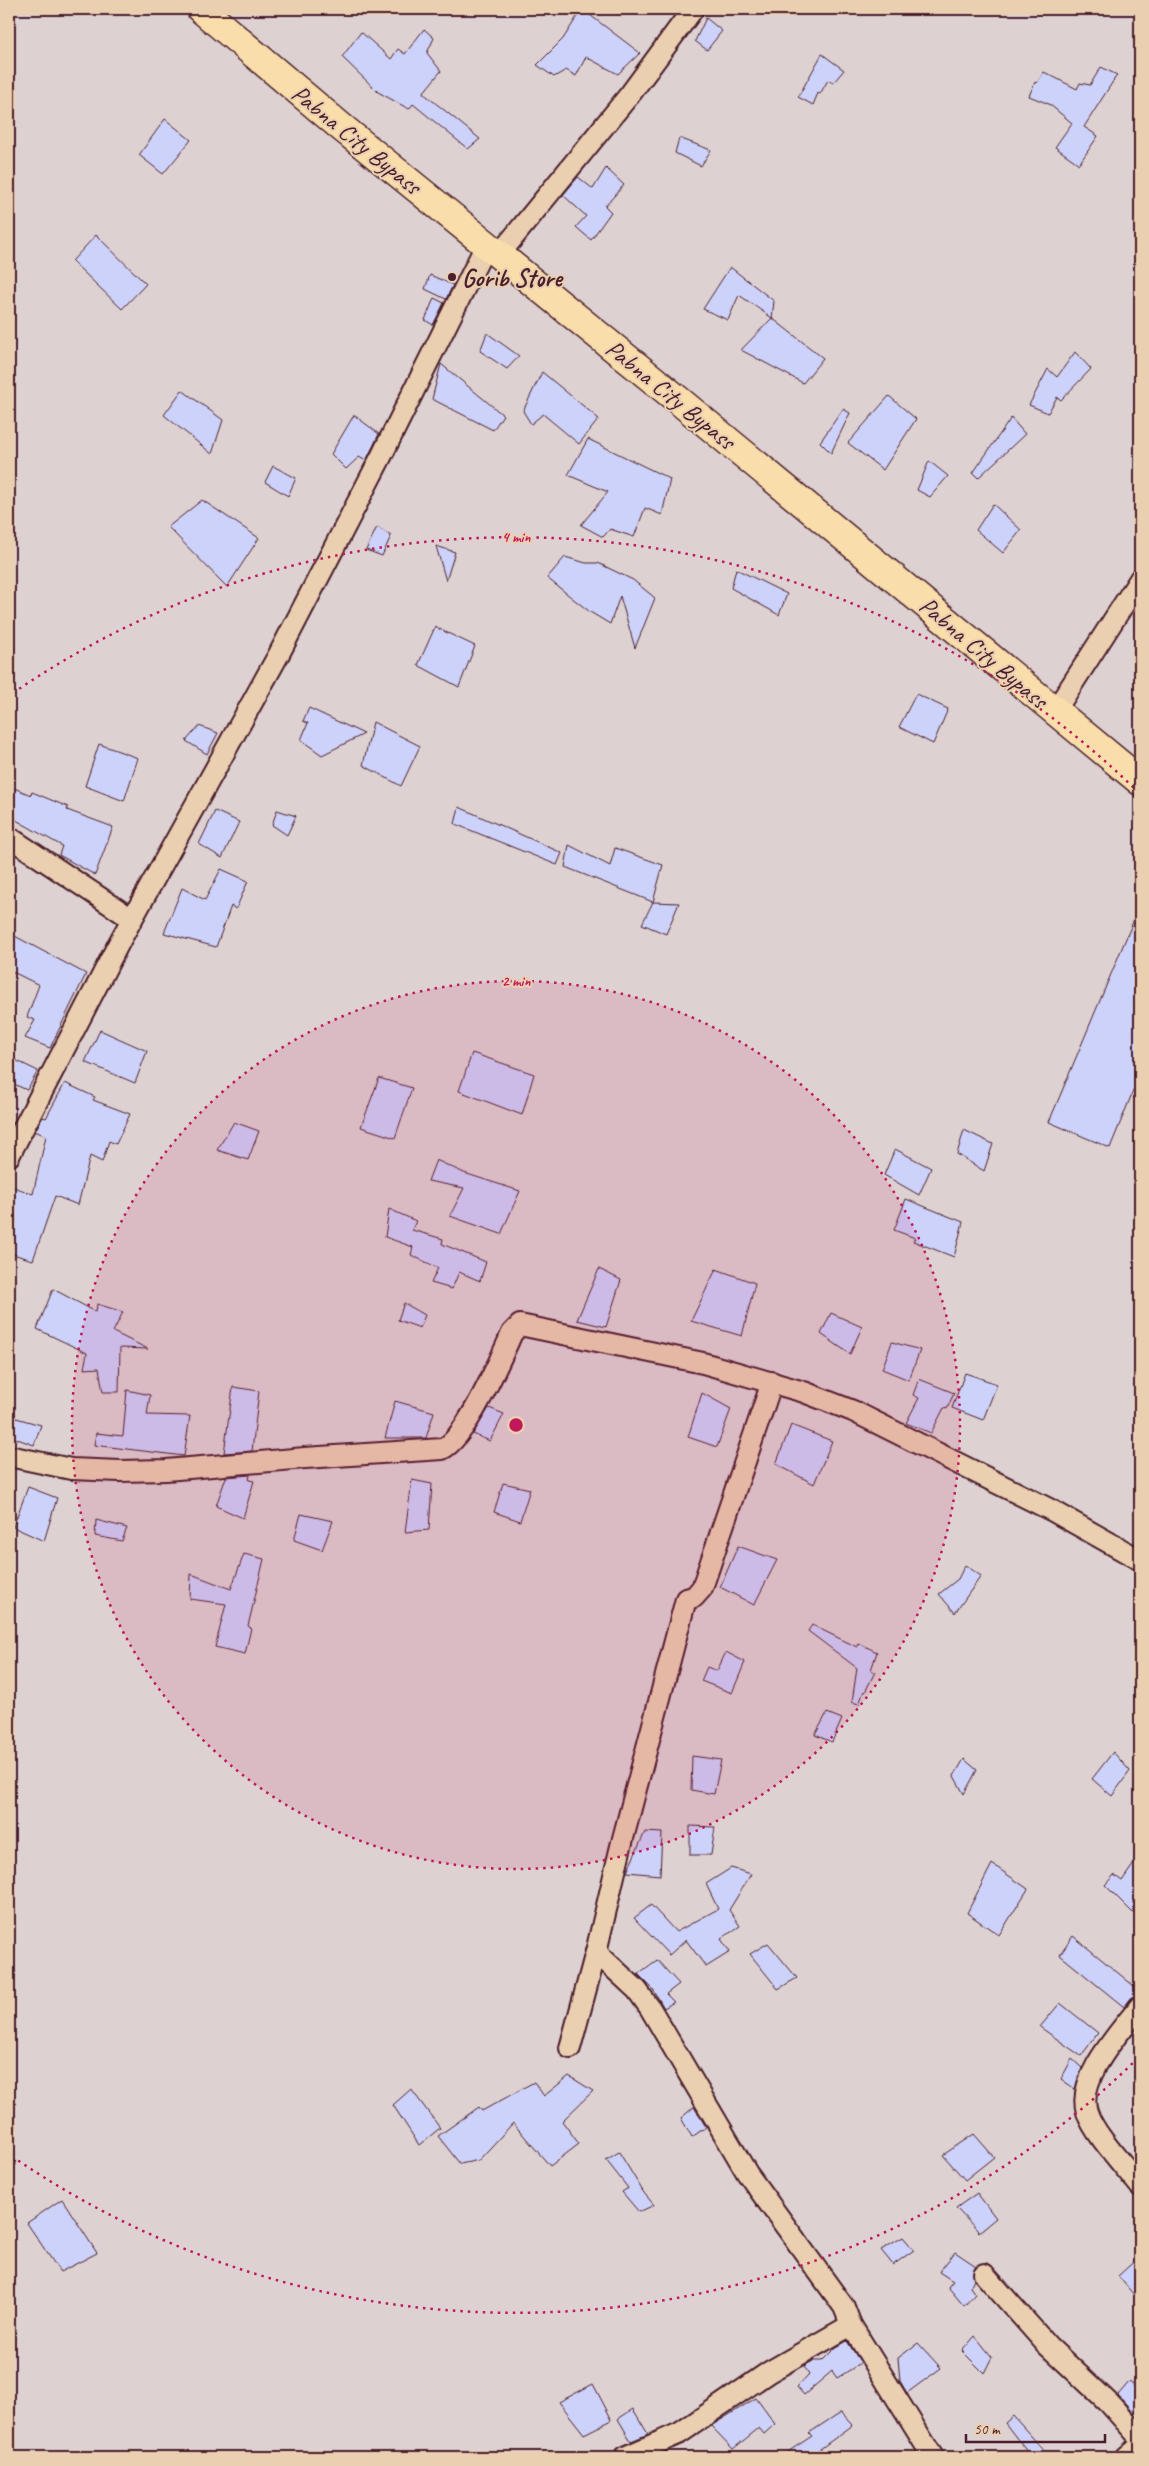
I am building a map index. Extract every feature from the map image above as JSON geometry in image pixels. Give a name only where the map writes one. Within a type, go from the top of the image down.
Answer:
[{"type":"highway","name":"Pabna City Bypass","points":[[201,9],[340,126],[678,399],[1140,781]]},
{"type":"street","points":[[9,1156],[132,919],[279,654],[381,457],[492,250],[631,93],[692,9]]},
{"type":"street","points":[[1055,711],[1140,579]]},
{"type":"street","points":[[9,837],[132,919]]},
{"type":"street","points":[[9,1456],[72,1469],[129,1471],[166,1470],[442,1449],[452,1445],[467,1424],[512,1333],[520,1325],[685,1359],[772,1382],[853,1411],[1053,1511],[1140,1560]]},
{"type":"street","points":[[570,2048],[686,1599],[694,1597],[702,1588],[772,1382]]},
{"type":"street","points":[[596,1952],[637,1990],[650,2008],[746,2173],[844,2307],[851,2324],[933,2457]]},
{"type":"street","points":[[1140,2006],[1104,2052],[1087,2086],[1085,2099],[1087,2113],[1096,2128],[1140,2186]]},
{"type":"street","points":[[984,2274],[1048,2346],[1109,2403],[1140,2438]]},
{"type":"street","points":[[624,2457],[680,2433],[769,2372],[851,2324]]},
{"type":"street","points":[[1126,2457],[1140,2445]]},
{"type":"shaded area","points":[[9,9],[1140,9],[1140,2457],[9,2457]]},
{"type":"building","points":[[582,9],[640,53],[618,74],[586,57],[576,76],[566,70],[554,77],[537,65],[563,39]]},
{"type":"building","points":[[706,18],[722,31],[707,50],[695,41]]},
{"type":"building","points":[[424,29],[434,38],[427,53],[441,71],[423,93],[480,139],[468,149],[413,104],[409,109],[378,92],[342,57],[361,32],[391,59],[398,49],[405,54]]},
{"type":"building","points":[[822,54],[844,70],[833,83],[828,80],[820,94],[818,93],[813,105],[798,97]]},
{"type":"building","points":[[1101,67],[1117,75],[1084,127],[1098,136],[1079,164],[1055,147],[1072,123],[1049,104],[1029,96],[1035,82],[1037,83],[1044,72],[1077,89],[1080,83],[1090,85]]},
{"type":"building","points":[[165,119],[191,140],[163,174],[139,155]]},
{"type":"building","points":[[679,138],[711,150],[701,166],[675,153]]},
{"type":"building","points":[[606,168],[624,185],[605,206],[611,212],[591,240],[576,227],[586,216],[563,195],[578,177],[593,189]]},
{"type":"building","points":[[96,235],[146,284],[122,309],[72,261]]},
{"type":"building","points":[[730,267],[774,301],[772,318],[739,295],[728,320],[703,309]]},
{"type":"building","points":[[430,275],[453,285],[446,299],[425,289]]},
{"type":"building","points":[[434,298],[444,303],[433,325],[425,320]]},
{"type":"building","points":[[772,318],[823,358],[803,383],[741,350]]},
{"type":"building","points":[[487,333],[519,356],[507,369],[480,351]]},
{"type":"building","points":[[1075,352],[1091,369],[1061,400],[1057,397],[1048,413],[1029,405],[1048,369],[1057,377]]},
{"type":"building","points":[[441,364],[503,415],[493,430],[432,399]]},
{"type":"building","points":[[542,372],[599,419],[579,444],[543,414],[531,424],[523,411]]},
{"type":"building","points":[[182,390],[223,420],[212,454],[164,415]]},
{"type":"building","points":[[889,396],[916,419],[883,470],[848,443]]},
{"type":"building","points":[[843,409],[850,413],[831,453],[820,442]]},
{"type":"building","points":[[354,415],[379,434],[366,461],[359,457],[346,469],[331,454]]},
{"type":"building","points":[[1011,418],[1025,434],[978,478],[973,473]]},
{"type":"building","points":[[588,439],[670,479],[662,515],[645,508],[634,537],[610,529],[603,537],[581,525],[608,492],[568,475]]},
{"type":"building","points":[[929,461],[948,476],[930,497],[917,490]]},
{"type":"building","points":[[273,466],[296,478],[288,496],[265,482]]},
{"type":"building","points":[[202,500],[259,538],[227,587],[168,527]]},
{"type":"building","points":[[993,504],[1021,530],[1003,553],[976,530]]},
{"type":"building","points":[[377,527],[391,536],[382,556],[366,550]]},
{"type":"building","points":[[436,546],[455,552],[446,581]]},
{"type":"building","points":[[565,557],[586,563],[598,563],[633,580],[655,598],[635,648],[620,596],[610,624],[590,612],[547,578]]},
{"type":"building","points":[[736,569],[787,594],[779,615],[731,588]]},
{"type":"building","points":[[435,627],[475,646],[459,687],[418,665]]},
{"type":"building","points":[[916,694],[948,709],[933,744],[899,727]]},
{"type":"building","points":[[309,708],[364,734],[322,755],[301,740],[308,723],[303,721]]},
{"type":"building","points":[[373,722],[420,746],[401,786],[363,765]]},
{"type":"building","points":[[199,726],[218,733],[207,754],[186,741]]},
{"type":"building","points":[[99,744],[138,758],[124,801],[85,786]]},
{"type":"building","points":[[9,786],[31,795],[32,792],[68,807],[67,810],[113,827],[95,875],[59,855],[62,846],[9,816]]},
{"type":"building","points":[[459,807],[562,853],[557,865],[455,824]]},
{"type":"building","points":[[277,810],[296,816],[287,835],[272,825]]},
{"type":"building","points":[[215,811],[239,822],[222,858],[199,844]]},
{"type":"building","points":[[569,845],[610,866],[615,848],[663,865],[653,902],[565,867]]},
{"type":"building","points":[[221,869],[248,881],[236,909],[231,906],[216,947],[164,933],[182,888],[205,900]]},
{"type":"building","points":[[653,902],[679,903],[666,934],[642,924]]},
{"type":"building","points":[[1140,905],[1140,1074],[1110,1148],[1049,1122]]},
{"type":"building","points":[[9,933],[86,974],[50,1048],[25,1038],[35,1020],[27,1017],[39,985],[9,970]]},
{"type":"building","points":[[100,1030],[147,1051],[135,1083],[85,1062]]},
{"type":"building","points":[[472,1053],[534,1074],[522,1115],[459,1091]]},
{"type":"building","points":[[9,1057],[38,1071],[27,1090],[9,1082]]},
{"type":"building","points":[[379,1078],[412,1088],[395,1138],[361,1127]]},
{"type":"building","points":[[65,1083],[95,1097],[93,1100],[130,1114],[116,1144],[109,1141],[102,1162],[90,1156],[78,1205],[55,1196],[33,1260],[9,1253],[9,1195],[11,1186],[33,1194],[46,1136],[35,1131],[43,1117],[46,1118]]},
{"type":"building","points":[[234,1122],[259,1131],[248,1160],[217,1150]]},
{"type":"building","points":[[964,1130],[993,1144],[984,1171],[957,1154]]},
{"type":"building","points":[[895,1149],[931,1168],[919,1195],[884,1175]]},
{"type":"building","points":[[436,1160],[464,1173],[520,1191],[501,1234],[450,1216],[464,1188],[428,1181]]},
{"type":"building","points":[[906,1199],[963,1222],[954,1257],[913,1241],[915,1238],[894,1230]]},
{"type":"building","points":[[389,1209],[416,1221],[412,1230],[443,1239],[442,1244],[486,1262],[480,1281],[459,1272],[452,1289],[431,1283],[438,1268],[411,1255],[413,1247],[385,1237]]},
{"type":"building","points":[[599,1269],[621,1280],[606,1327],[577,1320]]},
{"type":"building","points":[[716,1269],[755,1283],[742,1336],[691,1321]]},
{"type":"building","points":[[53,1289],[96,1312],[97,1304],[123,1312],[113,1332],[148,1349],[120,1348],[119,1392],[103,1392],[99,1368],[84,1369],[87,1353],[37,1329]]},
{"type":"building","points":[[404,1303],[425,1315],[420,1328],[398,1320]]},
{"type":"building","points":[[831,1313],[862,1327],[850,1354],[821,1334]]},
{"type":"building","points":[[892,1342],[920,1350],[909,1380],[882,1369]]},
{"type":"building","points":[[965,1373],[997,1384],[983,1420],[952,1408]]},
{"type":"building","points":[[919,1379],[954,1393],[947,1409],[944,1408],[931,1433],[906,1423],[919,1398],[913,1395]]},
{"type":"building","points":[[233,1387],[259,1391],[252,1451],[224,1453]]},
{"type":"building","points":[[127,1390],[150,1395],[147,1415],[190,1416],[184,1456],[94,1445],[96,1433],[123,1436]]},
{"type":"building","points":[[702,1393],[731,1409],[717,1447],[688,1437]]},
{"type":"building","points":[[395,1401],[434,1412],[426,1438],[385,1438]]},
{"type":"building","points":[[489,1408],[504,1414],[490,1441],[473,1434]]},
{"type":"building","points":[[9,1416],[41,1425],[34,1445],[9,1436]]},
{"type":"building","points":[[791,1425],[832,1441],[814,1484],[776,1464]]},
{"type":"building","points":[[250,1475],[249,1480],[254,1481],[243,1518],[216,1506],[226,1477]]},
{"type":"building","points":[[412,1480],[432,1484],[429,1530],[405,1532]]},
{"type":"building","points":[[503,1483],[530,1489],[520,1521],[494,1512]]},
{"type":"building","points":[[28,1487],[57,1498],[44,1541],[13,1527]]},
{"type":"building","points":[[301,1514],[333,1521],[322,1550],[294,1540]]},
{"type":"building","points":[[96,1520],[127,1528],[122,1541],[95,1536]]},
{"type":"building","points":[[738,1546],[777,1560],[754,1605],[720,1587]]},
{"type":"building","points":[[244,1554],[264,1559],[248,1626],[251,1628],[245,1654],[215,1647],[226,1604],[190,1599],[191,1574],[231,1589]]},
{"type":"building","points":[[965,1565],[981,1576],[955,1613],[939,1594],[958,1579]]},
{"type":"building","points":[[812,1625],[857,1647],[858,1643],[877,1652],[871,1670],[875,1672],[859,1704],[852,1702],[857,1668],[808,1631]]},
{"type":"building","points":[[726,1652],[745,1662],[732,1693],[701,1681],[707,1667],[717,1671]]},
{"type":"building","points":[[827,1713],[842,1719],[832,1742],[815,1735]]},
{"type":"building","points":[[1113,1752],[1130,1771],[1112,1796],[1092,1779]]},
{"type":"building","points":[[692,1756],[721,1760],[714,1794],[691,1790]]},
{"type":"building","points":[[964,1759],[977,1770],[964,1794],[954,1776]]},
{"type":"building","points":[[690,1826],[715,1827],[711,1855],[690,1855]]},
{"type":"building","points":[[645,1832],[662,1833],[660,1875],[627,1872]]},
{"type":"building","points":[[1140,1855],[1140,1904],[1133,1913],[1105,1885],[1114,1875],[1122,1881]]},
{"type":"building","points":[[992,1864],[1028,1889],[999,1935],[967,1913]]},
{"type":"building","points":[[731,1868],[751,1874],[729,1910],[740,1926],[721,1939],[730,1952],[706,1967],[686,1940],[669,1955],[634,1918],[651,1905],[676,1932],[718,1909],[706,1884]]},
{"type":"building","points":[[1073,1936],[1140,1991],[1140,1994],[1131,1998],[1124,2007],[1060,1955]]},
{"type":"building","points":[[768,1943],[797,1978],[778,1989],[750,1954]]},
{"type":"building","points":[[657,1960],[679,1984],[666,1994],[674,2002],[664,2008],[653,1989],[638,1974]]},
{"type":"building","points":[[1060,2003],[1098,2033],[1081,2056],[1040,2027]]},
{"type":"building","points":[[1072,2059],[1082,2068],[1075,2089],[1061,2079]]},
{"type":"building","points":[[569,2076],[593,2091],[562,2121],[579,2144],[550,2166],[513,2123],[479,2160],[460,2164],[438,2136],[479,2107],[482,2111],[534,2082],[544,2096]]},
{"type":"building","points":[[411,2089],[440,2128],[419,2145],[393,2105]]},
{"type":"building","points":[[694,2107],[706,2127],[692,2137],[681,2118]]},
{"type":"building","points":[[974,2134],[994,2157],[965,2180],[943,2155]]},
{"type":"building","points":[[619,2152],[644,2193],[654,2205],[639,2212],[622,2192],[628,2188],[606,2160]]},
{"type":"building","points":[[977,2193],[996,2218],[979,2232],[956,2208]]},
{"type":"building","points":[[62,2199],[97,2253],[60,2272],[27,2223]]},
{"type":"building","points":[[903,2237],[914,2250],[893,2265],[881,2250]]},
{"type":"building","points":[[955,2252],[976,2266],[973,2271],[974,2279],[970,2287],[975,2294],[964,2306],[948,2287],[953,2281],[939,2272]]},
{"type":"building","points":[[1140,2256],[1140,2302],[1118,2276]]},
{"type":"building","points":[[975,2336],[992,2357],[984,2373],[962,2351]]},
{"type":"building","points":[[847,2341],[861,2363],[837,2378],[832,2371],[804,2395],[797,2387],[809,2374],[804,2366],[813,2361],[822,2361],[835,2348]]},
{"type":"building","points":[[918,2343],[941,2368],[907,2393],[900,2381],[898,2358]]},
{"type":"building","points":[[1130,2381],[1140,2394],[1140,2420],[1118,2395]]},
{"type":"building","points":[[593,2384],[612,2420],[584,2434],[559,2402]]},
{"type":"building","points":[[756,2398],[775,2424],[764,2434],[759,2428],[733,2449],[711,2426]]},
{"type":"building","points":[[633,2409],[648,2434],[631,2441],[618,2419]]},
{"type":"building","points":[[841,2412],[853,2425],[809,2457],[780,2457],[812,2436],[809,2433]]},
{"type":"building","points":[[1013,2416],[1050,2457],[1031,2457],[1005,2423]]},
{"type":"place","name":"Gorib Store","points":[[452,277]]}]
